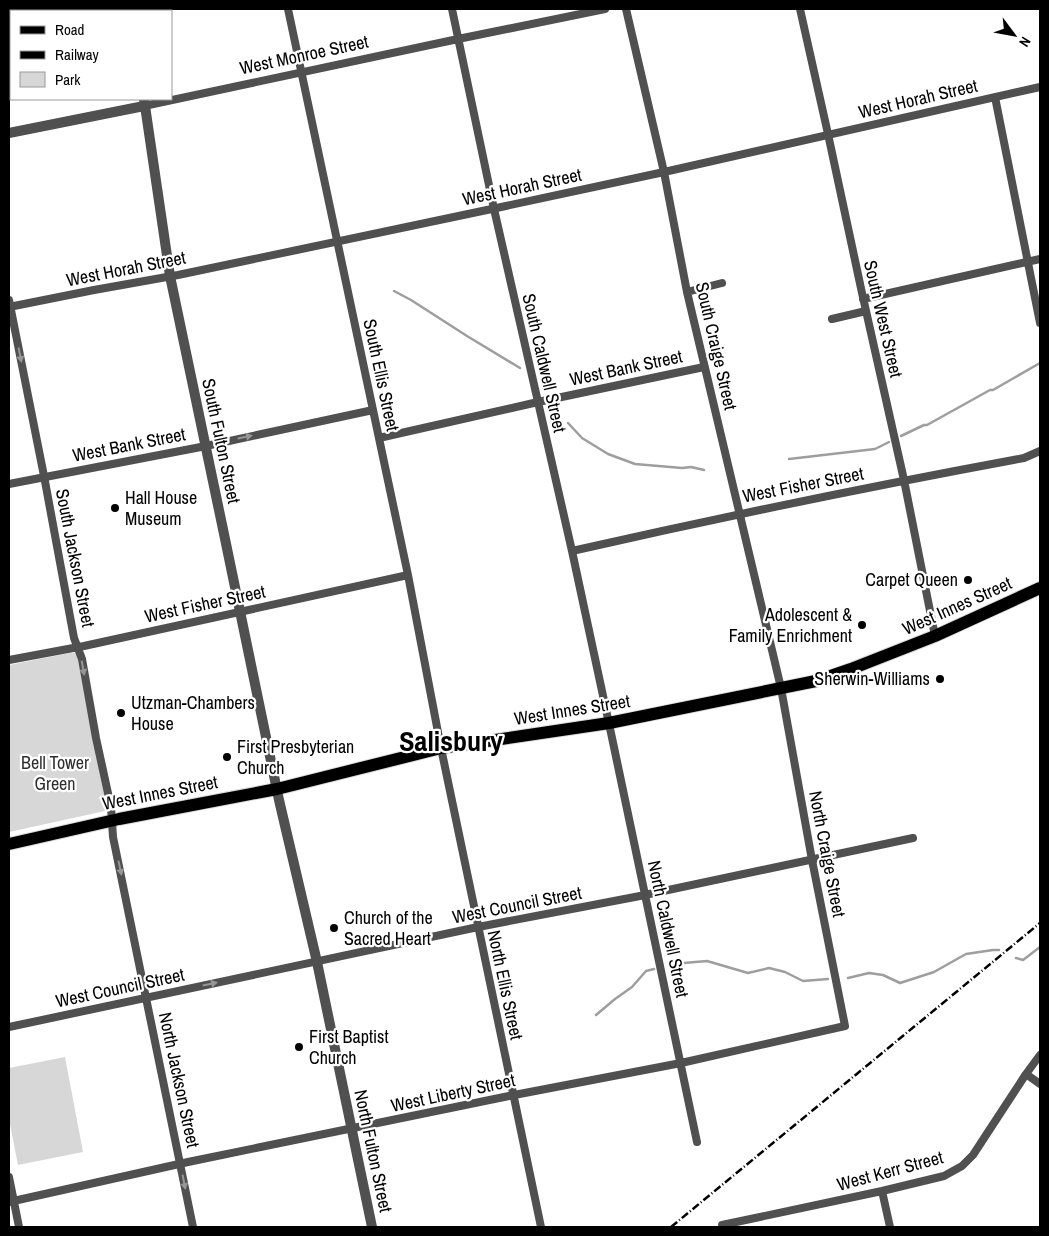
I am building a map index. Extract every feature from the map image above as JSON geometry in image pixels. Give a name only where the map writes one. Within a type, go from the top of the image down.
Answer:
[{"type":"main road","name":"West Innes Street","points":[[9,844],[112,820],[277,789],[442,748],[609,723],[816,680],[851,670],[935,636],[1040,588]]},
{"type":"street","name":"South Ellis Street","points":[[288,9],[408,575],[442,748]]},
{"type":"street","name":"South Caldwell Street","points":[[452,9],[494,209],[572,550],[609,723]]},
{"type":"street","name":"West Monroe Street","points":[[172,97],[605,9]]},
{"type":"street","name":"South Craige Street","points":[[626,9],[664,172],[687,292],[704,367],[781,688]]},
{"type":"street","name":"South West Street","points":[[800,9],[904,480],[935,636]]},
{"type":"street","name":"West Horah Street","points":[[9,304],[170,276],[494,209],[1040,87]]},
{"type":"street","points":[[995,97],[1040,323]]},
{"type":"street","name":"West Monroe Street","points":[[9,133],[144,102]]},
{"type":"street","name":"South Fulton Street","points":[[144,102],[170,276],[277,789]]},
{"type":"street","points":[[863,299],[1040,259]]},
{"type":"street","points":[[687,292],[722,283]]},
{"type":"street","name":"South Jackson Street","points":[[9,304],[74,638],[82,659],[112,820]]},
{"type":"street","points":[[832,319],[866,311]]},
{"type":"street","name":"West Bank Street","points":[[378,438],[704,367]]},
{"type":"street","name":"West Bank Street","points":[[9,484],[206,446],[373,410]]},
{"type":"street","name":"West Fisher Street","points":[[572,550],[740,513],[1024,458],[1040,451]]},
{"type":"street","name":"West Fisher Street","points":[[9,660],[78,647],[408,575]]},
{"type":"street","name":"North Craige Street","points":[[781,688],[812,860],[845,1026]]},
{"type":"street","name":"North Caldwell Street","points":[[609,723],[697,1142]]},
{"type":"street","name":"North Ellis Street","points":[[442,748],[540,1227]]},
{"type":"street","name":"North Fulton Street","points":[[277,789],[317,962],[372,1227]]},
{"type":"street","name":"North Jackson Street","points":[[112,820],[113,838],[193,1227]]},
{"type":"street","name":"West Council Street","points":[[9,1027],[478,927],[645,895],[913,838]]},
{"type":"street","name":"West Liberty Street","points":[[11,1201],[514,1095],[681,1063],[845,1026]]},
{"type":"street","name":"West Kerr Street","points":[[722,1226],[882,1192],[944,1176],[962,1166],[973,1155],[1040,1055]]},
{"type":"street","points":[[1026,1074],[1040,1084]]},
{"type":"street","points":[[9,1177],[11,1201],[19,1227]]},
{"type":"street","points":[[882,1192],[890,1227]]},
{"type":"green space","name":"Bell Tower Green","points":[[70,653],[78,655],[107,797],[107,809],[9,832],[9,665]]},
{"type":"green space","points":[[65,1057],[83,1152],[18,1165],[9,1119],[9,1068]]},
{"type":"waterway","points":[[394,291],[520,368]]},
{"type":"waterway","points":[[901,436],[927,425],[1040,363]]},
{"type":"waterway","points":[[568,423],[582,438],[608,454],[635,464],[691,467],[704,470]]},
{"type":"waterway","points":[[789,459],[875,449],[889,442]]},
{"type":"waterway","points":[[1016,958],[1023,960],[1040,947]]},
{"type":"waterway","points":[[848,978],[869,973],[883,975],[900,983],[934,972],[966,954],[999,950]]},
{"type":"waterway","points":[[672,964],[707,961],[748,973],[769,968],[785,972],[803,981],[828,979]]},
{"type":"waterway","points":[[596,1015],[632,987],[646,971],[654,969]]},
{"type":"railway","points":[[671,1227],[1040,923]]},
{"type":"place","name":"Hall House Museum","points":[[115,508]]},
{"type":"place","name":"Carpet Queen","points":[[968,580]]},
{"type":"place","name":"Adolescent & Family Enrichment","points":[[862,625]]},
{"type":"place","name":"Sherwin-Williams","points":[[940,679]]},
{"type":"place","name":"Utzman-Chambers House","points":[[121,713]]},
{"type":"place","name":"First Presbyterian Church","points":[[227,757]]},
{"type":"place","name":"Church of the Sacred Heart","points":[[334,928]]},
{"type":"place","name":"First Baptist Church","points":[[299,1047]]},
{"type":"district","name":"Salisbury","points":[[451,741]]}]
